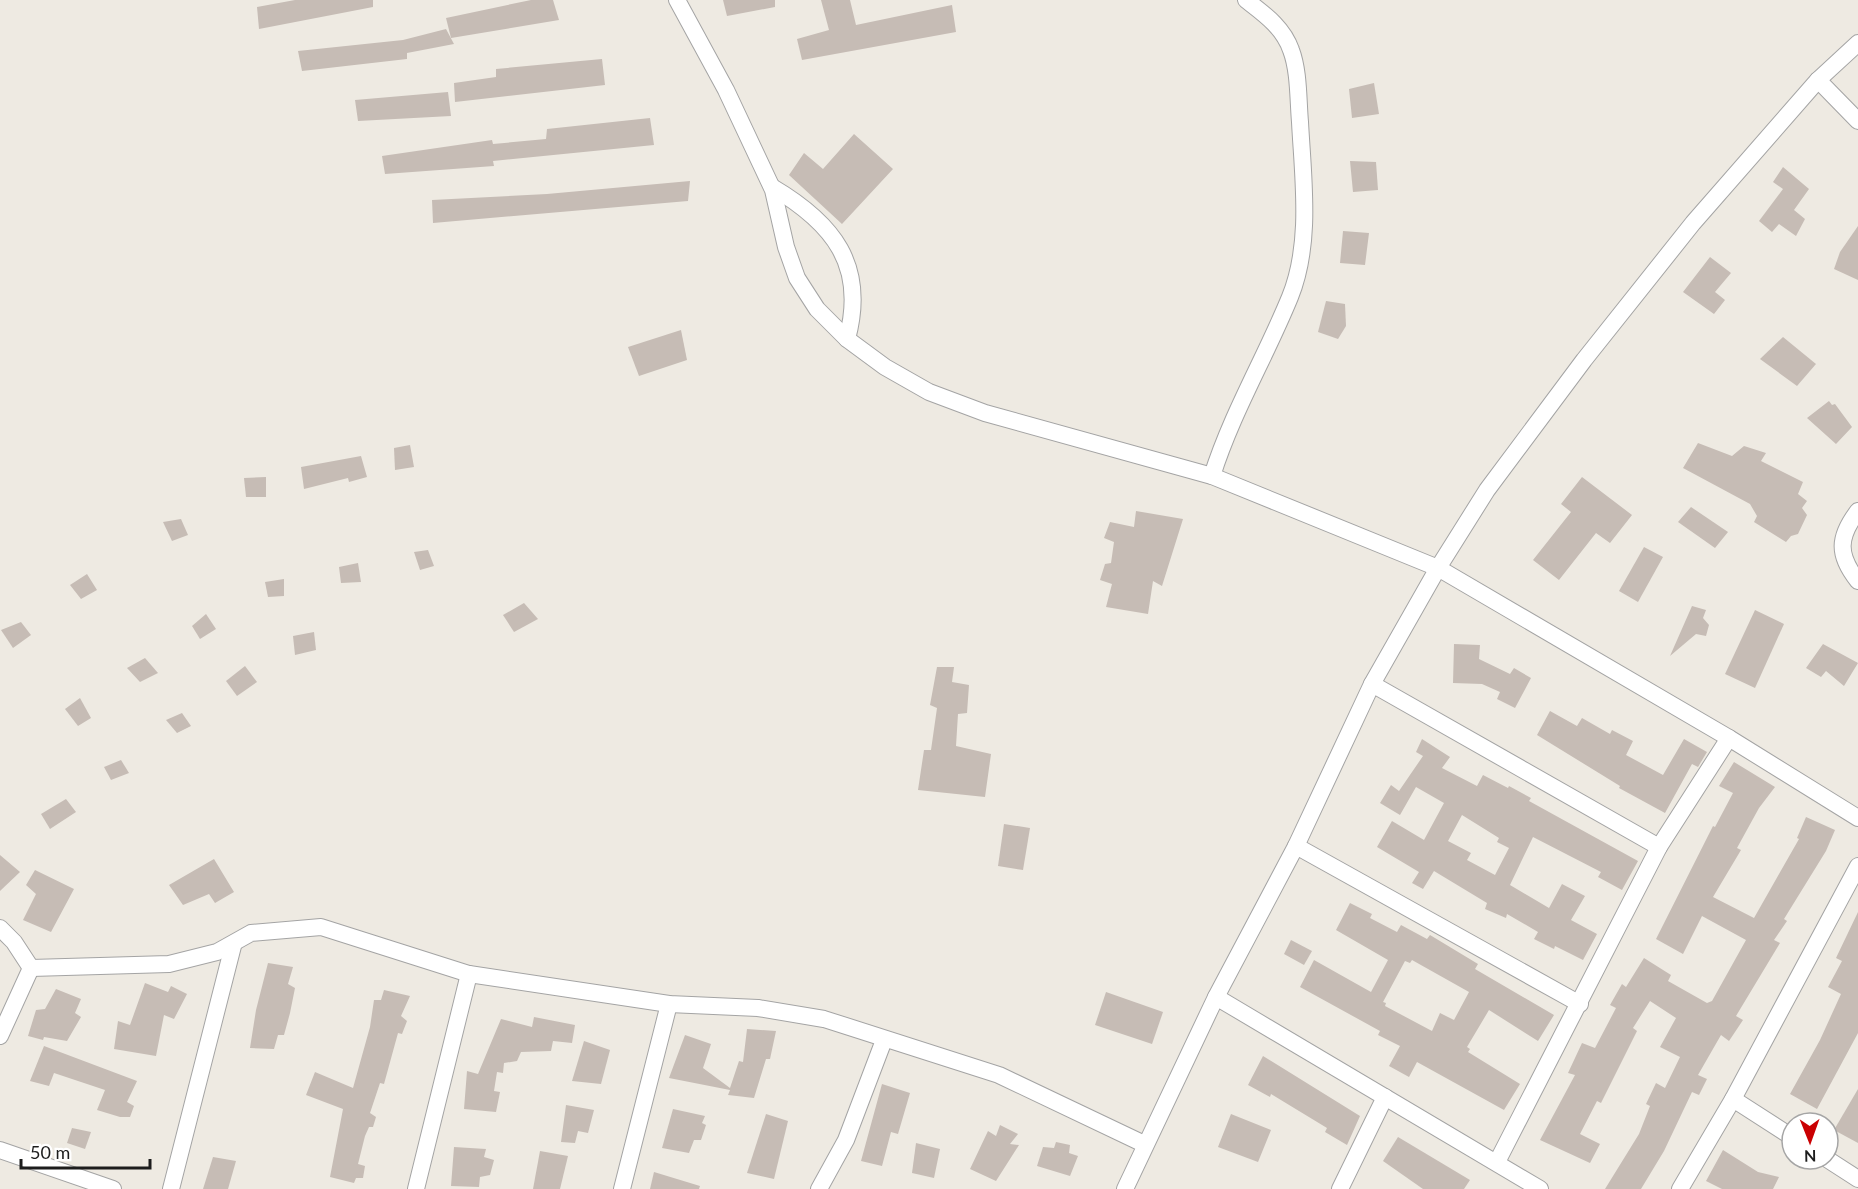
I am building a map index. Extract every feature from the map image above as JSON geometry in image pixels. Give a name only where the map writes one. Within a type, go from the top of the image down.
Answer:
[{"type":"street","points":[[677,0],[726,90],[772,188],[786,247],[797,278],[817,309],[847,339],[885,367],[928,392],[985,413],[1212,476],[1438,568],[1729,738],[1858,818]]},
{"type":"street","points":[[1212,476],[1225,434],[1290,296],[1301,259],[1304,195],[1299,100],[1292,51],[1274,22],[1246,0]]},
{"type":"street","points":[[1125,1189],[1144,1144],[1216,997],[1296,846],[1372,684],[1438,568],[1487,490],[1584,360],[1693,223],[1818,80],[1858,43]]},
{"type":"street","points":[[1818,80],[1858,121]]},
{"type":"street","points":[[772,188],[823,224],[842,249],[852,278],[854,305],[847,339]]},
{"type":"street","points":[[1858,511],[1846,527],[1842,549],[1848,567],[1858,581]]},
{"type":"street","points":[[1372,684],[1659,847]]},
{"type":"street","points":[[1497,1162],[1659,847],[1729,738]]},
{"type":"street","points":[[1296,846],[1580,1004]]},
{"type":"street","points":[[1680,1189],[1733,1099],[1858,866]]},
{"type":"street","points":[[32,968],[169,964],[233,946],[251,933],[321,927],[469,974],[669,1004],[758,1008],[824,1019],[999,1075],[1144,1144]]},
{"type":"street","points":[[0,928],[14,942],[32,968]]},
{"type":"street","points":[[171,1189],[233,946]]},
{"type":"street","points":[[0,1036],[32,968]]},
{"type":"street","points":[[416,1189],[469,974]]},
{"type":"street","points":[[1216,997],[1540,1189]]},
{"type":"street","points":[[622,1189],[669,1004]]},
{"type":"street","points":[[819,1189],[846,1140],[884,1040]]},
{"type":"street","points":[[1340,1189],[1385,1097]]},
{"type":"street","points":[[1733,1099],[1780,1129]]},
{"type":"street","points":[[0,1150],[113,1189]]},
{"type":"street","points":[[1840,1167],[1858,1179]]},
{"type":"building","points":[[295,0],[373,0],[373,7],[259,29],[257,7]]},
{"type":"building","points":[[531,0],[553,0],[559,20],[451,38],[446,18]]},
{"type":"building","points":[[723,0],[775,0],[775,7],[727,16]]},
{"type":"building","points":[[821,0],[850,0],[856,25],[952,5],[956,32],[802,60],[797,39],[829,30]]},
{"type":"building","points":[[446,29],[454,44],[407,53],[407,59],[302,71],[298,51],[403,40]]},
{"type":"building","points":[[602,59],[605,85],[455,102],[454,83],[496,77],[496,69]]},
{"type":"building","points":[[1374,83],[1379,114],[1352,118],[1349,89]]},
{"type":"building","points":[[448,92],[451,116],[358,121],[355,100]]},
{"type":"building","points":[[650,118],[654,145],[493,161],[494,166],[385,174],[382,156],[492,140],[493,144],[546,139],[547,129]]},
{"type":"building","points":[[854,134],[893,169],[842,224],[789,175],[804,153],[823,169]]},
{"type":"building","points":[[1350,161],[1376,162],[1378,190],[1353,192]]},
{"type":"building","points":[[1783,167],[1809,189],[1794,210],[1805,219],[1796,236],[1779,224],[1772,232],[1759,221],[1783,189],[1773,182]]},
{"type":"building","points":[[690,181],[688,201],[433,223],[432,200],[547,194]]},
{"type":"building","points":[[1858,226],[1858,280],[1834,269],[1840,252]]},
{"type":"building","points":[[1343,231],[1369,233],[1365,265],[1340,263]]},
{"type":"building","points":[[1710,257],[1731,273],[1715,292],[1725,300],[1714,314],[1683,292]]},
{"type":"building","points":[[1326,301],[1345,304],[1346,326],[1338,339],[1318,332]]},
{"type":"building","points":[[681,330],[687,360],[639,376],[628,347]]},
{"type":"building","points":[[1783,337],[1816,364],[1797,386],[1760,359]]},
{"type":"building","points":[[1829,401],[1832,405],[1835,404],[1852,427],[1836,444],[1807,418]]},
{"type":"building","points":[[1698,443],[1732,456],[1744,446],[1766,453],[1761,461],[1803,482],[1798,494],[1807,501],[1802,508],[1807,515],[1798,534],[1791,536],[1786,542],[1754,522],[1757,516],[1750,504],[1683,468]]},
{"type":"building","points":[[410,445],[414,467],[395,470],[394,448]]},
{"type":"building","points":[[361,456],[367,477],[349,482],[348,478],[304,489],[301,467]]},
{"type":"building","points":[[266,477],[266,497],[246,497],[244,478]]},
{"type":"building","points":[[1582,477],[1632,515],[1610,543],[1596,533],[1559,580],[1533,560],[1571,512],[1561,504]]},
{"type":"building","points":[[1691,507],[1728,532],[1715,548],[1678,522]]},
{"type":"building","points":[[1136,511],[1183,519],[1162,586],[1153,581],[1148,614],[1106,607],[1112,584],[1100,580],[1105,564],[1111,563],[1114,542],[1104,538],[1110,522],[1134,527]]},
{"type":"building","points":[[181,519],[188,535],[172,541],[163,522]]},
{"type":"building","points":[[1644,547],[1663,557],[1638,602],[1619,591]]},
{"type":"building","points":[[428,550],[434,566],[420,570],[414,552]]},
{"type":"building","points":[[358,563],[361,582],[341,583],[339,567]]},
{"type":"building","points":[[87,574],[97,590],[81,599],[70,585]]},
{"type":"building","points":[[284,579],[284,596],[268,597],[265,582]]},
{"type":"building","points":[[524,603],[538,619],[514,632],[503,615]]},
{"type":"building","points":[[1692,606],[1706,610],[1703,618],[1709,625],[1706,636],[1696,634],[1670,656]]},
{"type":"building","points":[[1755,610],[1784,624],[1755,688],[1725,674]]},
{"type":"building","points":[[206,614],[216,629],[200,639],[192,626]]},
{"type":"building","points":[[21,622],[31,635],[13,648],[1,630]]},
{"type":"building","points":[[314,632],[316,650],[295,655],[293,636]]},
{"type":"building","points":[[1454,644],[1480,645],[1479,659],[1510,674],[1514,668],[1531,678],[1515,708],[1497,699],[1500,692],[1482,684],[1453,683]]},
{"type":"building","points":[[1823,644],[1858,663],[1844,686],[1826,671],[1821,677],[1806,668]]},
{"type":"building","points":[[145,658],[158,673],[140,682],[127,668]]},
{"type":"building","points":[[245,666],[257,682],[237,696],[226,681]]},
{"type":"building","points":[[937,667],[954,667],[952,682],[969,685],[967,713],[958,714],[956,746],[991,754],[985,797],[918,790],[924,750],[931,750],[937,708],[930,705]]},
{"type":"building","points":[[80,698],[91,718],[78,726],[65,709]]},
{"type":"building","points":[[1550,711],[1577,726],[1582,718],[1610,734],[1612,730],[1633,741],[1626,755],[1663,775],[1684,739],[1707,752],[1698,767],[1692,764],[1665,813],[1619,788],[1620,786],[1537,735]]},
{"type":"building","points":[[182,713],[191,726],[177,733],[166,720]]},
{"type":"building","points":[[1422,739],[1450,757],[1442,768],[1477,786],[1483,775],[1508,788],[1509,786],[1531,798],[1529,801],[1638,861],[1622,890],[1598,877],[1601,872],[1533,837],[1510,885],[1549,908],[1562,884],[1585,896],[1571,920],[1597,934],[1583,960],[1555,946],[1554,949],[1534,939],[1538,932],[1507,914],[1506,918],[1485,909],[1487,903],[1434,871],[1423,889],[1412,883],[1419,872],[1377,847],[1392,821],[1424,840],[1444,803],[1416,787],[1400,815],[1380,803],[1391,785],[1399,791],[1423,756],[1416,752]],"holes":[[[1462,815],[1499,838],[1497,842],[1509,848],[1495,875],[1467,860],[1471,853],[1448,841]]]},
{"type":"building","points":[[121,760],[129,773],[111,780],[104,767]]},
{"type":"building","points":[[1734,762],[1775,787],[1759,808],[1737,848],[1741,850],[1713,897],[1754,918],[1799,839],[1797,838],[1806,817],[1835,830],[1826,851],[1784,919],[1787,921],[1774,940],[1780,943],[1736,1016],[1743,1020],[1729,1041],[1721,1035],[1698,1075],[1707,1079],[1699,1095],[1692,1092],[1664,1151],[1641,1189],[1605,1189],[1639,1134],[1650,1106],[1646,1104],[1656,1083],[1665,1088],[1680,1057],[1660,1047],[1676,1018],[1650,1001],[1633,1028],[1637,1031],[1601,1103],[1597,1101],[1580,1134],[1600,1144],[1590,1163],[1540,1140],[1575,1075],[1568,1073],[1582,1043],[1595,1048],[1616,1008],[1610,1005],[1622,984],[1626,987],[1644,958],[1671,975],[1668,981],[1707,1003],[1712,1001],[1746,940],[1702,916],[1683,954],[1656,939],[1713,826],[1715,827],[1733,793],[1719,786]]},
{"type":"building","points":[[66,799],[76,812],[50,829],[41,814]]},
{"type":"building","points":[[1004,824],[1030,828],[1023,870],[998,866]]},
{"type":"building","points":[[0,855],[20,872],[0,891]]},
{"type":"building","points":[[214,859],[234,892],[215,903],[209,894],[183,905],[169,885]]},
{"type":"building","points":[[35,870],[74,889],[51,932],[23,920],[36,894],[26,885]]},
{"type":"building","points":[[1350,903],[1372,914],[1370,918],[1397,932],[1401,925],[1427,939],[1430,935],[1478,964],[1475,969],[1554,1015],[1538,1041],[1489,1010],[1467,1047],[1470,1049],[1468,1052],[1520,1084],[1504,1110],[1417,1062],[1409,1077],[1389,1066],[1400,1046],[1378,1035],[1380,1031],[1300,987],[1314,960],[1371,992],[1388,960],[1336,930]],"holes":[[[1412,960],[1469,992],[1454,1020],[1440,1013],[1432,1031],[1385,1006],[1386,1003],[1383,1002],[1405,961],[1410,963]]]},
{"type":"building","points":[[1858,912],[1858,1033],[1817,1109],[1790,1094],[1820,1040],[1841,994],[1828,987],[1842,961],[1836,958]]},
{"type":"building","points":[[1291,940],[1312,951],[1304,965],[1284,954]]},
{"type":"building","points":[[268,963],[293,967],[288,984],[295,988],[290,1013],[284,1035],[278,1035],[274,1049],[250,1048],[256,1010]]},
{"type":"building","points":[[145,983],[168,992],[171,986],[187,994],[174,1019],[164,1015],[156,1056],[114,1049],[118,1021],[130,1025]]},
{"type":"building","points":[[56,989],[81,999],[75,1013],[81,1017],[67,1041],[44,1037],[43,1040],[28,1036],[36,1010],[45,1009]]},
{"type":"building","points":[[384,990],[410,996],[401,1016],[407,1021],[402,1034],[398,1033],[384,1084],[380,1083],[370,1113],[376,1117],[373,1127],[369,1127],[365,1136],[358,1164],[365,1166],[363,1178],[356,1178],[354,1183],[330,1177],[343,1109],[306,1095],[315,1072],[353,1088],[370,1027],[374,1000],[381,1000]]},
{"type":"building","points":[[1106,992],[1163,1012],[1152,1044],[1095,1025]]},
{"type":"building","points":[[534,1017],[575,1025],[572,1043],[553,1041],[551,1051],[521,1052],[517,1061],[504,1063],[503,1073],[497,1072],[494,1091],[500,1092],[496,1112],[464,1109],[467,1071],[478,1074],[501,1019],[532,1027]]},
{"type":"building","points":[[747,1029],[776,1031],[770,1059],[766,1059],[754,1098],[728,1095],[730,1090],[669,1078],[685,1035],[711,1044],[703,1068],[730,1088],[739,1061],[743,1062]]},
{"type":"building","points":[[584,1041],[610,1050],[601,1084],[572,1081]]},
{"type":"building","points":[[44,1046],[137,1081],[127,1102],[134,1106],[130,1117],[120,1117],[97,1110],[105,1090],[54,1073],[49,1086],[30,1081]]},
{"type":"building","points":[[1263,1056],[1360,1116],[1347,1145],[1325,1132],[1327,1128],[1271,1094],[1270,1097],[1248,1085]]},
{"type":"building","points":[[882,1084],[910,1093],[898,1134],[891,1132],[882,1166],[861,1161]]},
{"type":"building","points":[[1858,1089],[1858,1143],[1840,1133],[1840,1120]]},
{"type":"building","points":[[566,1105],[594,1110],[588,1133],[578,1131],[575,1143],[561,1142]]},
{"type":"building","points":[[673,1109],[705,1116],[702,1123],[706,1125],[701,1140],[694,1140],[689,1153],[662,1148]]},
{"type":"building","points":[[766,1114],[788,1121],[774,1179],[747,1173]]},
{"type":"building","points":[[1231,1114],[1271,1130],[1258,1162],[1218,1147]]},
{"type":"building","points":[[1000,1125],[1018,1134],[1010,1144],[1019,1145],[996,1181],[970,1169],[988,1131],[996,1136]]},
{"type":"building","points":[[72,1128],[91,1132],[85,1149],[67,1143]]},
{"type":"building","points":[[1398,1137],[1470,1180],[1464,1189],[1423,1189],[1383,1161]]},
{"type":"building","points":[[1056,1142],[1070,1145],[1069,1153],[1078,1156],[1070,1176],[1037,1166],[1043,1147],[1054,1148]]},
{"type":"building","points":[[916,1143],[940,1149],[934,1178],[912,1173]]},
{"type":"building","points":[[454,1147],[486,1149],[484,1157],[494,1160],[490,1175],[480,1177],[479,1187],[451,1186]]},
{"type":"building","points":[[1723,1150],[1758,1172],[1779,1177],[1773,1189],[1722,1189],[1706,1181]]},
{"type":"building","points":[[540,1151],[568,1156],[560,1189],[533,1189]]},
{"type":"building","points":[[213,1157],[236,1161],[228,1189],[203,1189]]},
{"type":"building","points":[[654,1172],[700,1186],[699,1189],[650,1189]]}]
